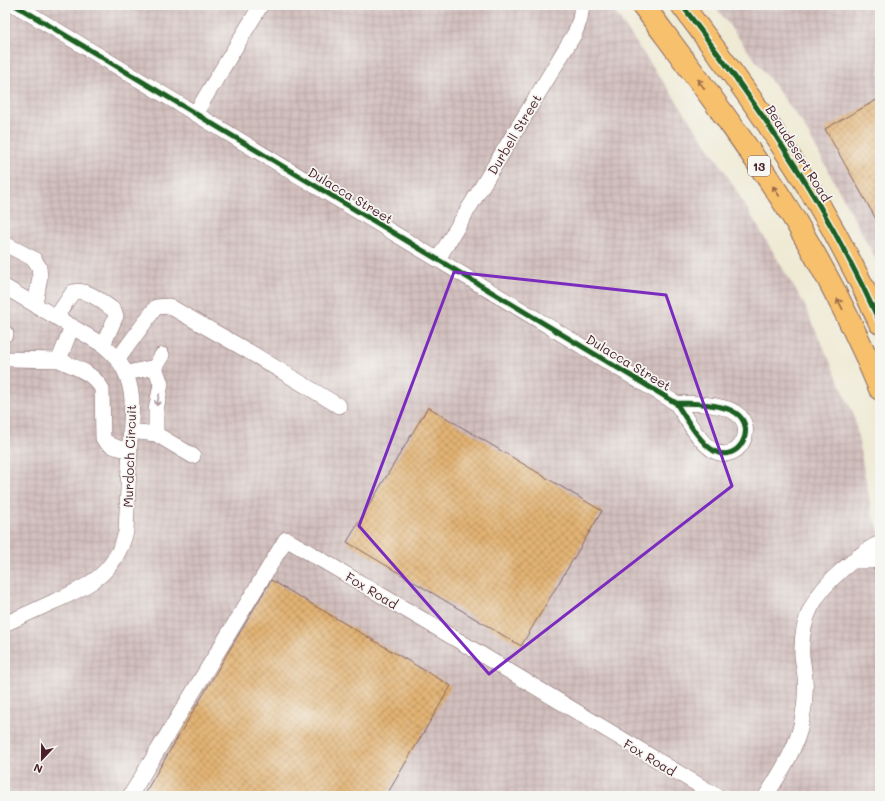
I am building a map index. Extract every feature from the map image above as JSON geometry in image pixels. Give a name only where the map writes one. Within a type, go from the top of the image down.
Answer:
[{"type":"highway","name":"13","points":[[643,5],[736,133],[793,218],[839,300],[880,389]]},
{"type":"highway","name":"Beaudesert Road","points":[[682,5],[749,96],[804,179],[850,263],[880,323]]},
{"type":"street","name":"Dulacca Street","points":[[15,5],[676,403],[687,421],[704,443],[714,450],[723,454],[729,454],[740,446],[745,439],[746,430],[743,419],[736,413],[727,409],[696,403],[676,403]]},
{"type":"street","points":[[195,114],[261,5]]},
{"type":"street","name":"Durbell Street","points":[[438,260],[575,33],[580,19],[582,5]]},
{"type":"street","points":[[5,244],[34,259],[39,267],[40,277],[35,305]]},
{"type":"street","name":"Murdoch Circuit","points":[[5,287],[103,345],[118,359],[127,373],[131,388],[132,400],[126,532],[123,544],[111,565],[102,575],[82,589],[5,624]]},
{"type":"street","points":[[56,317],[73,292],[84,291],[116,312],[116,316],[103,345]]},
{"type":"street","points":[[118,359],[156,307],[169,306],[248,351],[339,406]]},
{"type":"street","points":[[59,360],[72,326]]},
{"type":"street","points":[[10,359],[59,360],[87,373],[98,382],[102,389],[103,438],[110,445],[130,451]]},
{"type":"street","points":[[127,373],[159,361],[161,384],[157,399],[156,434]]},
{"type":"street","points":[[130,431],[156,434],[193,456]]},
{"type":"street","name":"Fox Road","points":[[130,796],[286,539],[453,637],[717,796]]},
{"type":"street","points":[[766,796],[788,758],[799,734],[805,694],[802,638],[808,613],[824,588],[835,577],[854,562],[868,548],[880,543]]},
{"type":"street","points":[[854,562],[880,558]]},
{"type":"highlighted area","points":[[454,272],[666,295],[732,486],[489,674],[359,526]]},
{"type":"shaded area","points":[[5,5],[610,5],[721,165],[803,302],[854,415],[872,514],[880,532],[880,796],[5,796]]},
{"type":"shaded area","points":[[714,5],[880,5],[880,267],[803,124]]},
{"type":"building","points":[[880,98],[880,226],[825,129]]},
{"type":"building","points":[[428,407],[602,511],[521,646],[347,542]]},
{"type":"building","points":[[271,580],[451,686],[386,796],[143,796]]},
{"type":"cycle path","points":[[15,5],[676,403],[698,436],[714,451],[723,454],[731,453],[737,449],[742,442],[745,435],[745,427],[742,419],[736,413],[716,406],[676,403]]},
{"type":"cycle path","points":[[682,5],[754,104],[805,182],[845,252],[880,323]]}]
